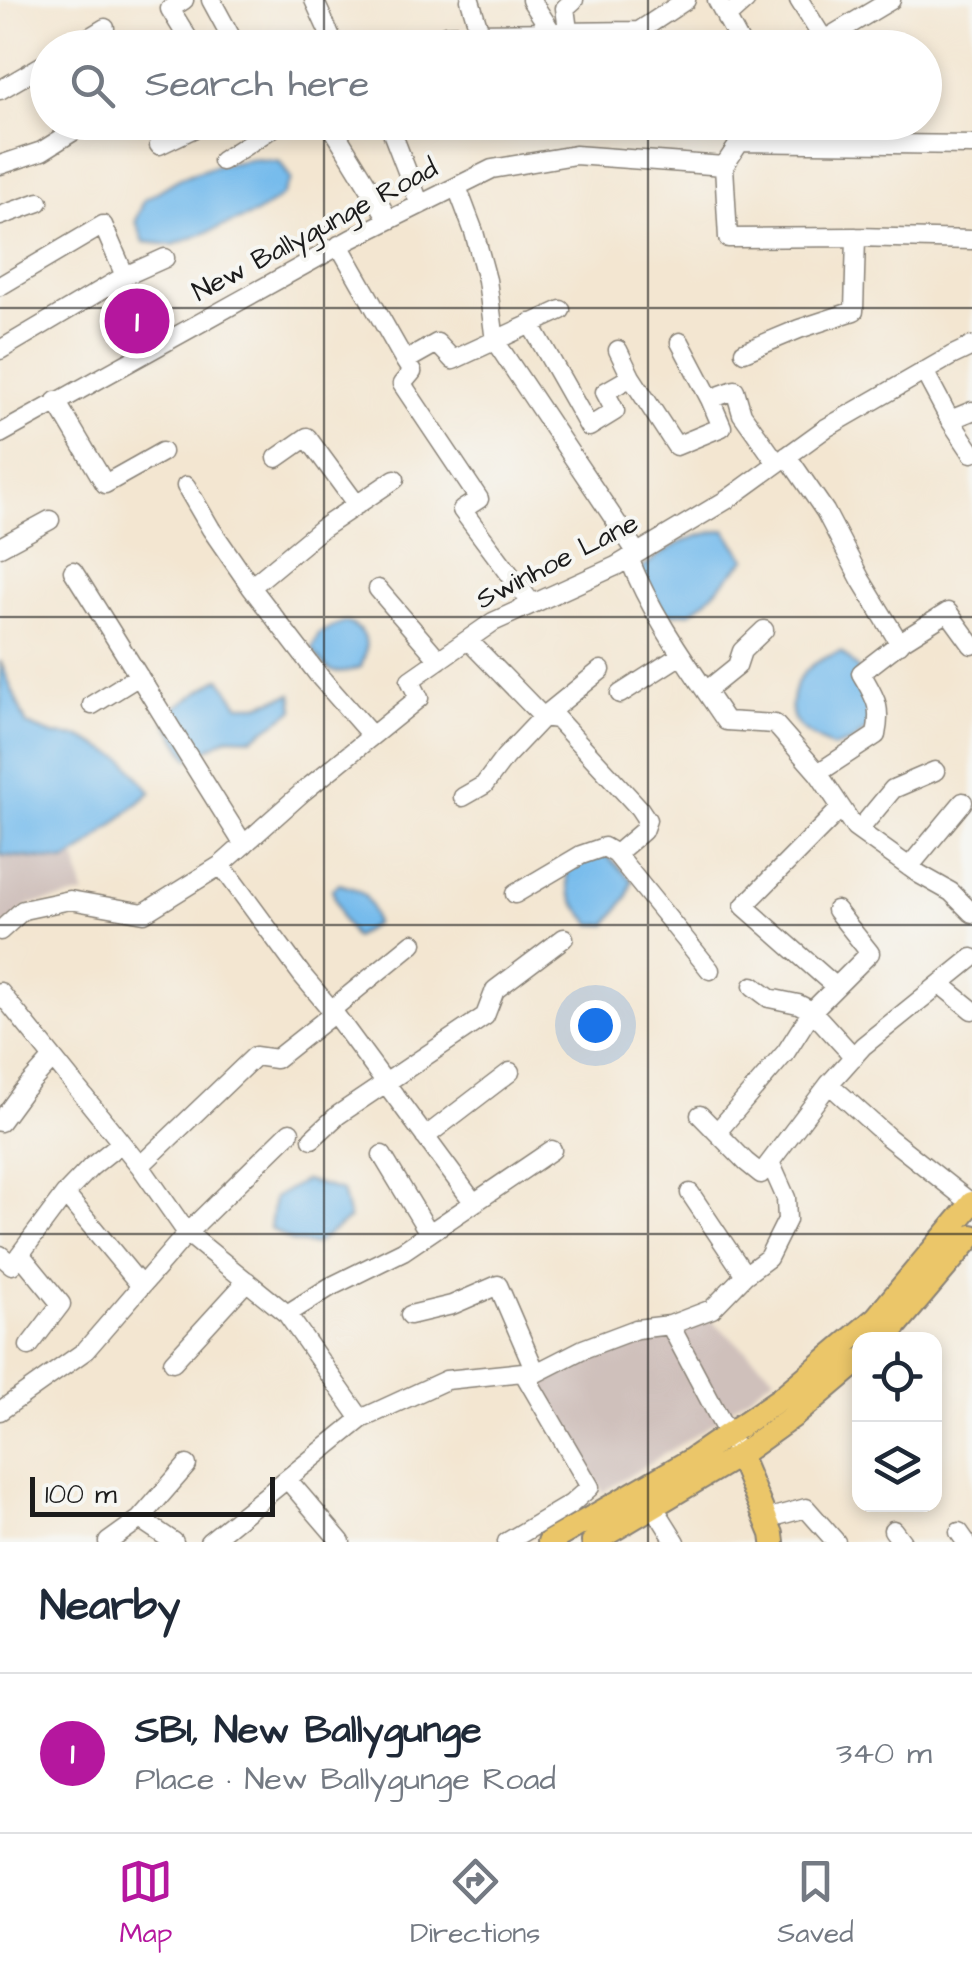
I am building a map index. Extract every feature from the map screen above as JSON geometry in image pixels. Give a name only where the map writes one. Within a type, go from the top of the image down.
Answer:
[{"type":"main road","points":[[594,1542],[654,1506],[734,1445],[781,1398],[876,1318],[972,1203]]},
{"type":"main road","points":[[891,1332],[972,1236]]},
{"type":"main road","points":[[549,1542],[795,1415],[852,1367]]},
{"type":"main road","points":[[734,1445],[769,1531]]},
{"type":"street","points":[[183,30],[170,9],[184,0]]},
{"type":"street","points":[[211,0],[228,30]]},
{"type":"street","points":[[314,0],[328,30]]},
{"type":"street","points":[[470,0],[479,30]]},
{"type":"street","points":[[530,0],[559,30]]},
{"type":"street","points":[[560,30],[566,8],[574,0]]},
{"type":"street","points":[[641,30],[663,6],[686,0]]},
{"type":"street","points":[[718,0],[733,30]]},
{"type":"street","points":[[726,18],[746,0]]},
{"type":"street","points":[[799,0],[818,30]]},
{"type":"street","points":[[840,30],[888,1]]},
{"type":"street","points":[[0,90],[30,72]]},
{"type":"street","points":[[0,165],[42,151],[59,140]]},
{"type":"street","points":[[159,145],[169,140]]},
{"type":"street","points":[[222,161],[244,140]]},
{"type":"street","points":[[340,140],[390,220]]},
{"type":"street","points":[[395,140],[420,205]]},
{"type":"street","points":[[972,145],[740,142],[724,166],[728,238],[972,240]]},
{"type":"street","name":"New Ballygunge Road","points":[[0,434],[339,246],[492,170],[574,154],[724,166]]},
{"type":"street","points":[[457,187],[487,280],[496,342],[633,556],[637,579],[666,632],[726,721],[775,724],[818,772],[855,828],[909,867],[968,900]]},
{"type":"street","points":[[0,216],[39,202]]},
{"type":"street","points":[[0,286],[104,225],[125,276]]},
{"type":"street","points":[[744,352],[854,311],[856,237]]},
{"type":"street","points":[[339,246],[412,372],[402,384],[479,499],[462,510],[532,604]]},
{"type":"street","points":[[0,350],[125,276],[165,258]]},
{"type":"street","points":[[405,361],[437,343],[453,360],[560,310]]},
{"type":"street","points":[[530,323],[589,427],[615,411],[606,392],[631,377]]},
{"type":"street","points":[[618,350],[676,446],[722,427],[680,342]]},
{"type":"street","name":"Swinhoe Lane","points":[[0,932],[23,910],[70,900],[144,913],[244,845],[419,698],[410,680],[493,622],[633,556],[728,500],[826,428],[972,346]]},
{"type":"street","points":[[924,371],[972,453]]},
{"type":"street","points":[[710,399],[735,390],[742,414],[825,512],[900,644]]},
{"type":"street","points":[[56,401],[106,484],[162,452]]},
{"type":"street","points":[[950,420],[972,411]]},
{"type":"street","points":[[278,458],[307,437],[357,505]]},
{"type":"street","points":[[251,587],[321,529],[395,479]]},
{"type":"street","points":[[186,486],[251,587],[320,677],[372,735]]},
{"type":"street","points":[[0,547],[50,520]]},
{"type":"street","points":[[73,571],[244,845]]},
{"type":"street","points":[[378,590],[438,660]]},
{"type":"street","points":[[818,772],[876,734],[880,715],[860,673],[948,612],[972,645]]},
{"type":"street","points":[[706,691],[736,666],[742,651],[764,630]]},
{"type":"street","points":[[468,640],[543,716],[557,719],[639,808],[647,820],[644,832],[616,854]]},
{"type":"street","points":[[620,694],[682,655]]},
{"type":"street","points":[[464,797],[484,785],[543,716],[602,670]]},
{"type":"street","points":[[92,705],[140,676]]},
{"type":"street","points":[[859,830],[893,789],[935,772]]},
{"type":"street","points":[[909,867],[963,802]]},
{"type":"street","points":[[836,987],[744,906],[841,808]]},
{"type":"street","points":[[516,894],[592,850],[604,848],[616,854],[710,970]]},
{"type":"street","points":[[221,864],[474,1203]]},
{"type":"street","points":[[717,1132],[786,1052],[812,1011],[870,953],[836,910]]},
{"type":"street","points":[[312,1139],[338,1115],[485,1016],[495,990],[564,938]]},
{"type":"street","points":[[140,1166],[255,1056],[276,1059],[413,942]]},
{"type":"street","points":[[700,1115],[761,1174],[863,1046],[972,958]]},
{"type":"street","points":[[940,984],[972,1010]]},
{"type":"street","points":[[754,986],[769,998],[812,1011],[854,1057]]},
{"type":"street","points":[[0,992],[140,1166],[187,1233],[287,1314],[361,1419]]},
{"type":"street","points":[[0,1122],[53,1058]]},
{"type":"street","points":[[425,1137],[510,1072]]},
{"type":"street","points":[[830,1084],[889,1138],[972,1203]]},
{"type":"street","points":[[0,1411],[84,1350],[187,1233],[290,1132]]},
{"type":"street","points":[[0,1255],[12,1265],[65,1194],[121,1143]]},
{"type":"street","points":[[287,1314],[402,1250],[552,1150]]},
{"type":"street","points":[[382,1155],[429,1233]]},
{"type":"street","points":[[209,1542],[361,1419],[446,1380],[530,1372],[636,1328],[670,1325],[712,1309],[768,1258],[787,1220],[786,1198],[770,1162]]},
{"type":"street","points":[[65,1194],[141,1286]]},
{"type":"street","points":[[690,1194],[745,1275]]},
{"type":"street","points":[[20,1254],[61,1304],[29,1346]]},
{"type":"street","points":[[173,1362],[247,1280]]},
{"type":"street","points":[[410,1314],[452,1305],[498,1285],[530,1372],[590,1487],[571,1504],[507,1542]]},
{"type":"street","points":[[670,1325],[734,1445]]},
{"type":"street","points":[[108,1542],[140,1519],[187,1465]]},
{"type":"street","points":[[286,1479],[341,1542]]},
{"type":"street","points":[[654,1506],[676,1542]]},
{"type":"street","points":[[769,1531],[806,1508],[836,1542]]},
{"type":"street","points":[[140,1519],[174,1542]]},
{"type":"shaded area","points":[[0,840],[12,847],[76,859],[84,895],[30,904],[0,932]]},
{"type":"shaded area","points":[[711,1320],[775,1376],[703,1430],[603,1492],[534,1379],[653,1332]]},
{"type":"water","points":[[256,159],[280,162],[291,179],[282,196],[256,214],[173,245],[144,242],[136,221],[144,200],[182,177]]},
{"type":"water","points":[[725,530],[746,559],[691,612],[666,614],[638,572],[678,544]]},
{"type":"water","points":[[344,622],[362,634],[365,652],[361,667],[332,671],[312,649],[319,633]]},
{"type":"water","points":[[841,652],[866,684],[871,726],[852,742],[833,748],[801,729],[793,717],[792,705],[797,683],[808,669]]},
{"type":"water","points":[[0,661],[27,725],[53,735],[81,737],[125,760],[151,792],[66,861],[0,855]]},
{"type":"water","points":[[220,678],[239,705],[258,705],[292,694],[294,710],[252,738],[229,737],[189,759],[165,720],[176,707]]},
{"type":"water","points":[[605,854],[632,880],[627,897],[607,925],[592,924],[573,899],[567,869]]},
{"type":"water","points":[[339,884],[361,893],[371,907],[375,924],[354,937],[342,919],[332,889]]},
{"type":"water","points":[[305,1180],[342,1191],[349,1219],[314,1245],[293,1242],[270,1228],[274,1198]]},
{"type":"place","name":"SBI, New Ballygunge","points":[[137,321]]}]
